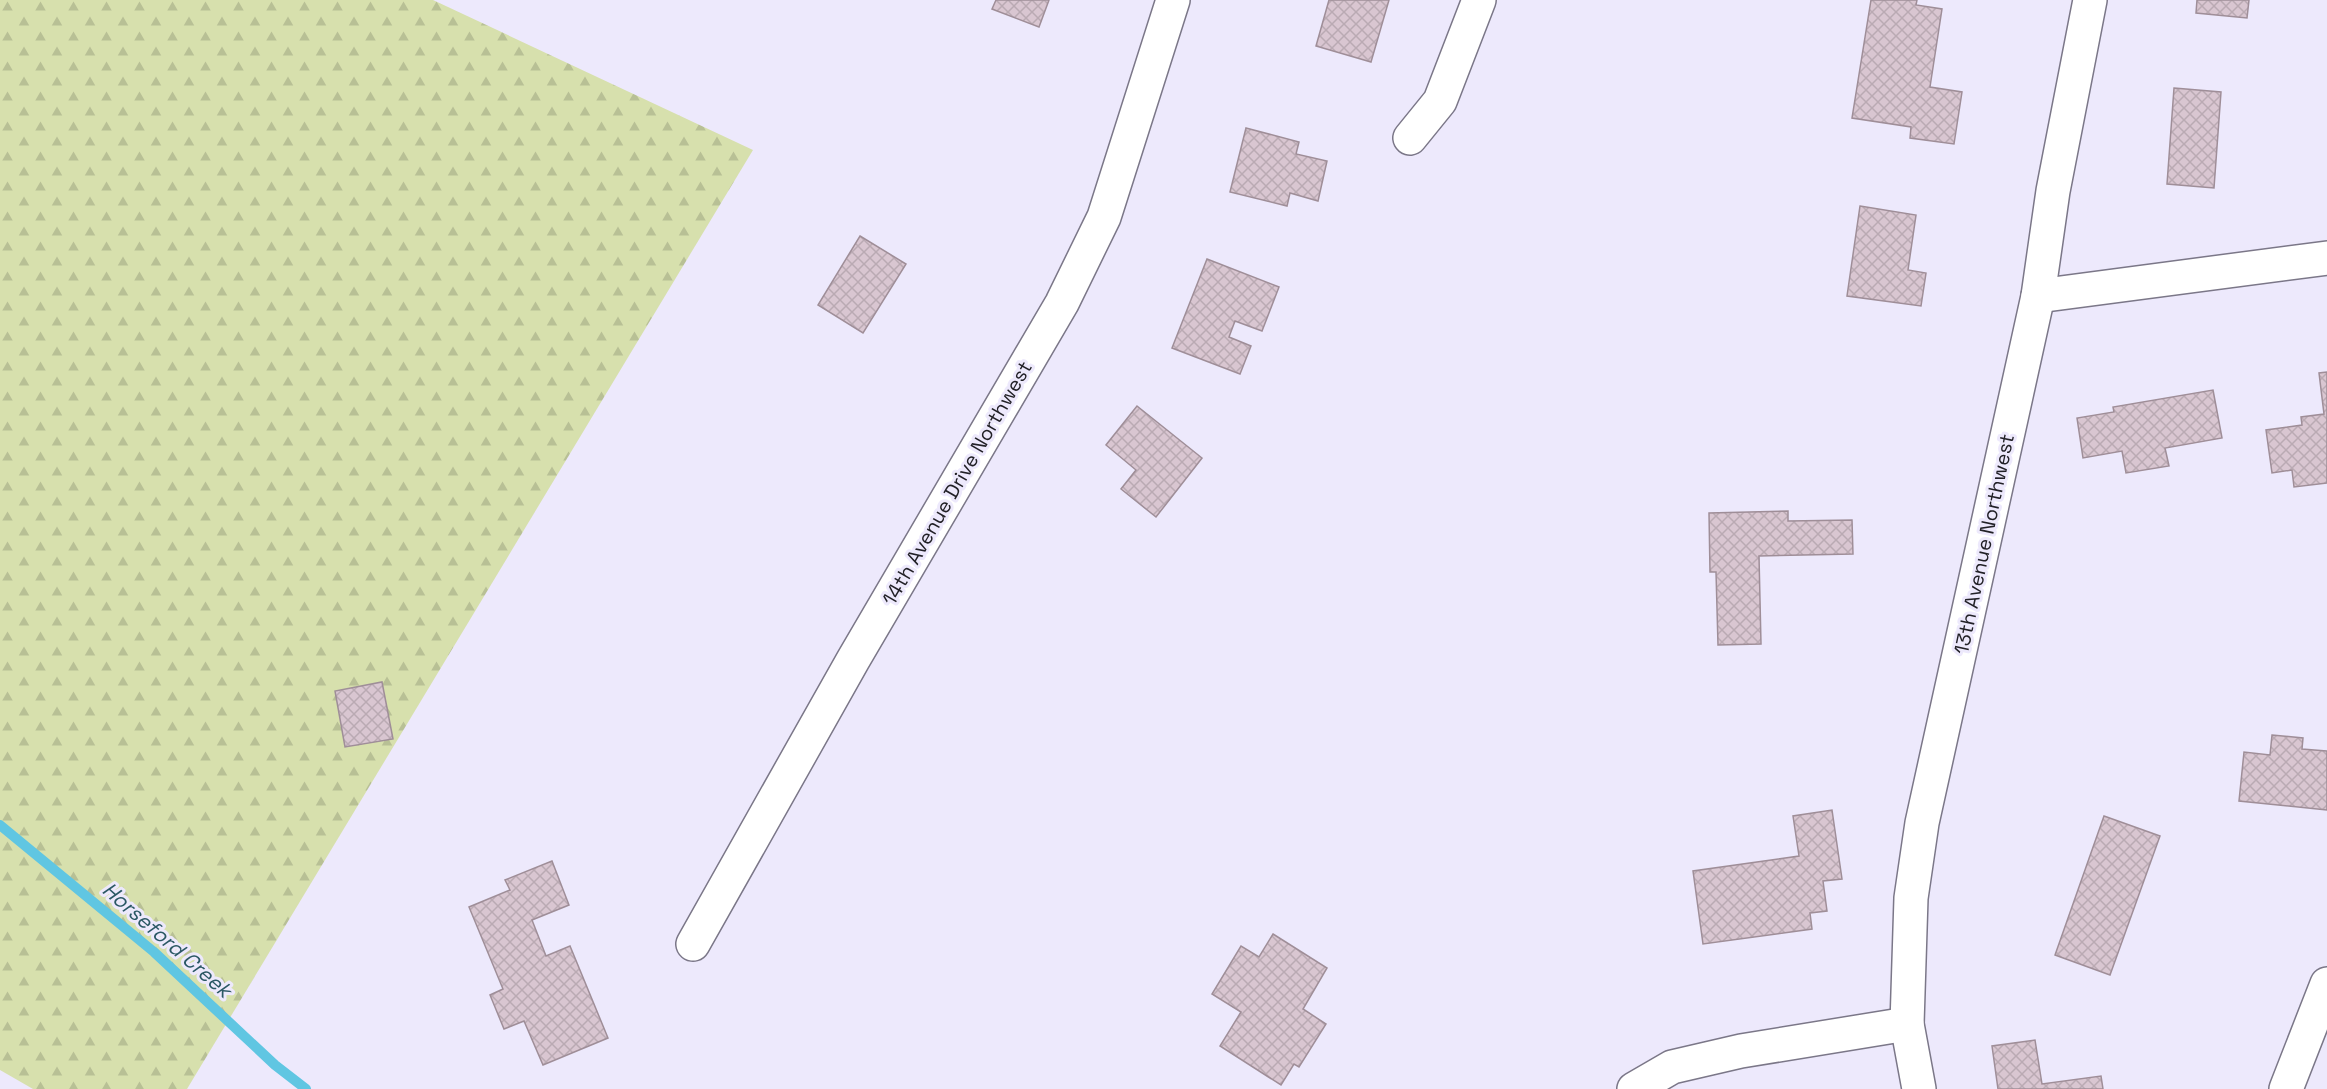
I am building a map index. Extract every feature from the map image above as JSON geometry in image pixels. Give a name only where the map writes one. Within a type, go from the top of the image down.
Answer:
[{"type":"street","name":"14th Avenue Drive Northwest","points":[[693,944],[854,660],[1062,303],[1104,217],[1173,0]]},
{"type":"street","points":[[1410,138],[1440,101],[1479,0]]},
{"type":"street","name":"13th Avenue Northwest","points":[[1919,1089],[1907,1024],[1911,898],[1922,823],[2038,296],[2053,191],[2090,0]]},
{"type":"street","points":[[2038,296],[2327,258]]},
{"type":"street","points":[[2286,1089],[2327,984]]},
{"type":"street","points":[[1634,1089],[1672,1067],[1741,1051],[1907,1024]]},
{"type":"green space","points":[[0,0],[433,0],[753,150],[187,1089],[33,1089],[0,1070]]},
{"type":"building","points":[[996,0],[1049,0],[1039,27],[992,9]]},
{"type":"building","points":[[1329,0],[1389,0],[1371,62],[1316,46]]},
{"type":"building","points":[[1871,0],[1917,0],[1916,5],[1942,9],[1930,87],[1962,92],[1954,144],[1910,138],[1911,127],[1852,118]]},
{"type":"building","points":[[2197,0],[2249,0],[2247,18],[2196,13]]},
{"type":"building","points":[[2174,88],[2221,92],[2214,188],[2167,184]]},
{"type":"building","points":[[1246,128],[1299,142],[1296,154],[1327,161],[1318,201],[1290,193],[1287,206],[1230,192]]},
{"type":"building","points":[[1860,206],[1916,215],[1908,270],[1926,273],[1921,306],[1847,296]]},
{"type":"building","points":[[860,236],[906,264],[863,333],[818,305]]},
{"type":"building","points":[[1207,259],[1279,287],[1262,331],[1235,321],[1229,337],[1251,346],[1240,374],[1172,348]]},
{"type":"building","points":[[2327,372],[2327,483],[2294,487],[2292,470],[2272,473],[2266,430],[2302,425],[2301,417],[2324,414],[2319,373]]},
{"type":"building","points":[[2213,390],[2222,438],[2165,448],[2169,466],[2126,473],[2122,451],[2083,458],[2077,418],[2114,412],[2113,407]]},
{"type":"building","points":[[1137,406],[1202,458],[1156,517],[1121,489],[1136,470],[1106,445]]},
{"type":"building","points":[[1788,511],[1788,521],[1852,520],[1853,554],[1759,556],[1761,644],[1718,645],[1716,572],[1710,572],[1709,513]]},
{"type":"building","points":[[382,682],[393,739],[345,747],[335,691]]},
{"type":"building","points":[[2272,735],[2303,738],[2302,749],[2327,751],[2327,810],[2239,801],[2244,752],[2270,755]]},
{"type":"building","points":[[1832,810],[1842,879],[1823,881],[1827,911],[1810,913],[1812,929],[1703,944],[1693,871],[1799,856],[1793,816]]},
{"type":"building","points":[[2104,816],[2160,836],[2110,975],[2055,955]]},
{"type":"building","points":[[552,861],[569,905],[532,920],[546,956],[570,946],[608,1038],[543,1065],[524,1021],[504,1029],[490,995],[503,989],[469,907],[510,890],[505,880]]},
{"type":"building","points":[[1273,934],[1327,968],[1303,1009],[1326,1024],[1299,1067],[1294,1064],[1281,1085],[1220,1046],[1241,1012],[1212,994],[1241,946],[1259,957]]},
{"type":"building","points":[[2035,1040],[2042,1084],[2101,1076],[2103,1089],[1998,1089],[1992,1046]]},
{"type":"waterway","name":"Horseford Creek","points":[[0,825],[154,952],[275,1065],[306,1089]]}]
